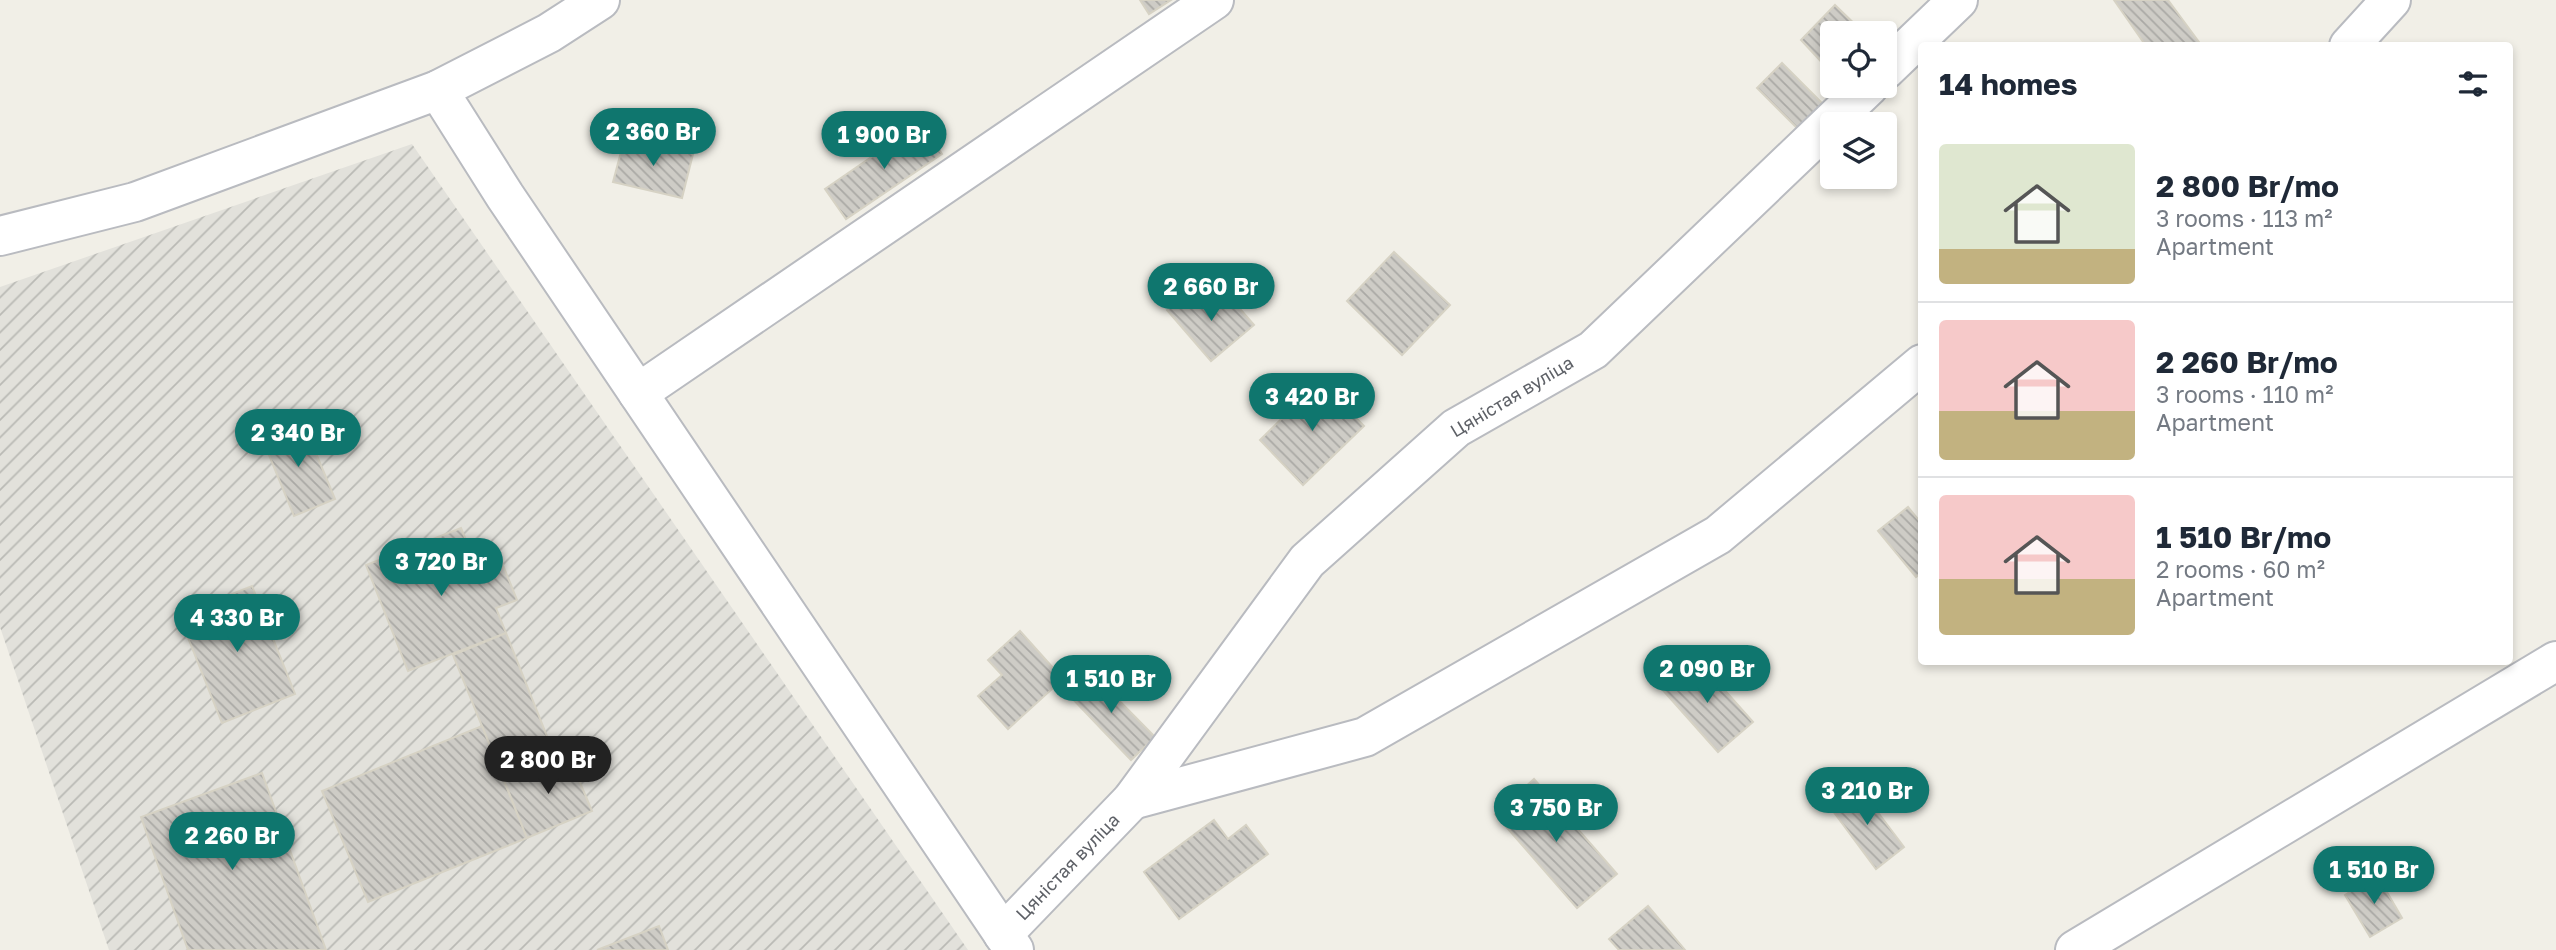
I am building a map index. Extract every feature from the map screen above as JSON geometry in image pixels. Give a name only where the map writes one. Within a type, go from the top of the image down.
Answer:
[{"type":"street","points":[[0,236],[135,202],[438,90],[545,17],[600,0]]},
{"type":"street","points":[[638,393],[1214,0]]},
{"type":"street","points":[[1897,59],[1958,0]]},
{"type":"street","points":[[2353,42],[2391,0]]},
{"type":"street","points":[[438,90],[505,197],[1008,942]]},
{"type":"street","name":"Цяністая вуліца","points":[[1008,942],[1132,800],[1307,561],[1456,428],[1593,350],[1856,98]]},
{"type":"street","name":"Цяністая вуліца","points":[[1132,800],[1365,737],[1718,535],[1918,367]]},
{"type":"street","points":[[2075,950],[2556,661]]},
{"type":"shaded area","points":[[412,144],[968,950],[109,950],[0,627],[0,287]]},
{"type":"building","points":[[1140,0],[1171,0],[1149,14]]},
{"type":"building","points":[[2114,0],[2168,0],[2199,42],[2143,42]]},
{"type":"building","points":[[1835,5],[1852,21],[1820,21],[1820,60],[1801,40]]},
{"type":"building","points":[[1782,63],[1823,104],[1798,129],[1757,88]]},
{"type":"building","points":[[921,123],[942,154],[846,219],[825,189]]},
{"type":"building","points":[[625,137],[693,154],[682,198],[613,182]]},
{"type":"building","points":[[1394,252],[1450,305],[1402,355],[1347,301]]},
{"type":"building","points":[[1190,291],[1207,311],[1227,294],[1254,325],[1211,361],[1167,310]]},
{"type":"building","points":[[1320,381],[1364,426],[1303,485],[1260,440]]},
{"type":"building","points":[[303,422],[335,499],[294,516],[262,438]]},
{"type":"building","points":[[1908,507],[1918,519],[1918,575],[1916,577],[1878,531]]},
{"type":"building","points":[[461,528],[475,562],[498,553],[517,600],[496,608],[506,633],[408,671],[366,565]]},
{"type":"building","points":[[252,586],[295,694],[222,723],[179,615]]},
{"type":"building","points":[[1020,631],[1063,679],[1008,729],[978,696],[1002,675],[988,660]]},
{"type":"building","points":[[506,633],[556,759],[504,780],[453,655]]},
{"type":"building","points":[[1696,658],[1753,722],[1718,752],[1661,688]]},
{"type":"building","points":[[1090,671],[1155,737],[1131,760],[1067,693]]},
{"type":"building","points":[[482,726],[527,838],[368,902],[322,791]]},
{"type":"building","points":[[568,754],[592,811],[527,838],[504,780]]},
{"type":"building","points":[[262,773],[326,950],[188,950],[141,817]]},
{"type":"building","points":[[1534,779],[1617,874],[1577,908],[1495,814]]},
{"type":"building","points":[[1858,786],[1904,847],[1876,869],[1830,807]]},
{"type":"building","points":[[1214,820],[1228,839],[1246,825],[1268,854],[1179,919],[1144,872]]},
{"type":"building","points":[[2377,875],[2402,918],[2370,937],[2345,895]]},
{"type":"building","points":[[1648,906],[1685,950],[1619,950],[1609,939]]},
{"type":"building","points":[[659,926],[668,950],[597,950]]}]
